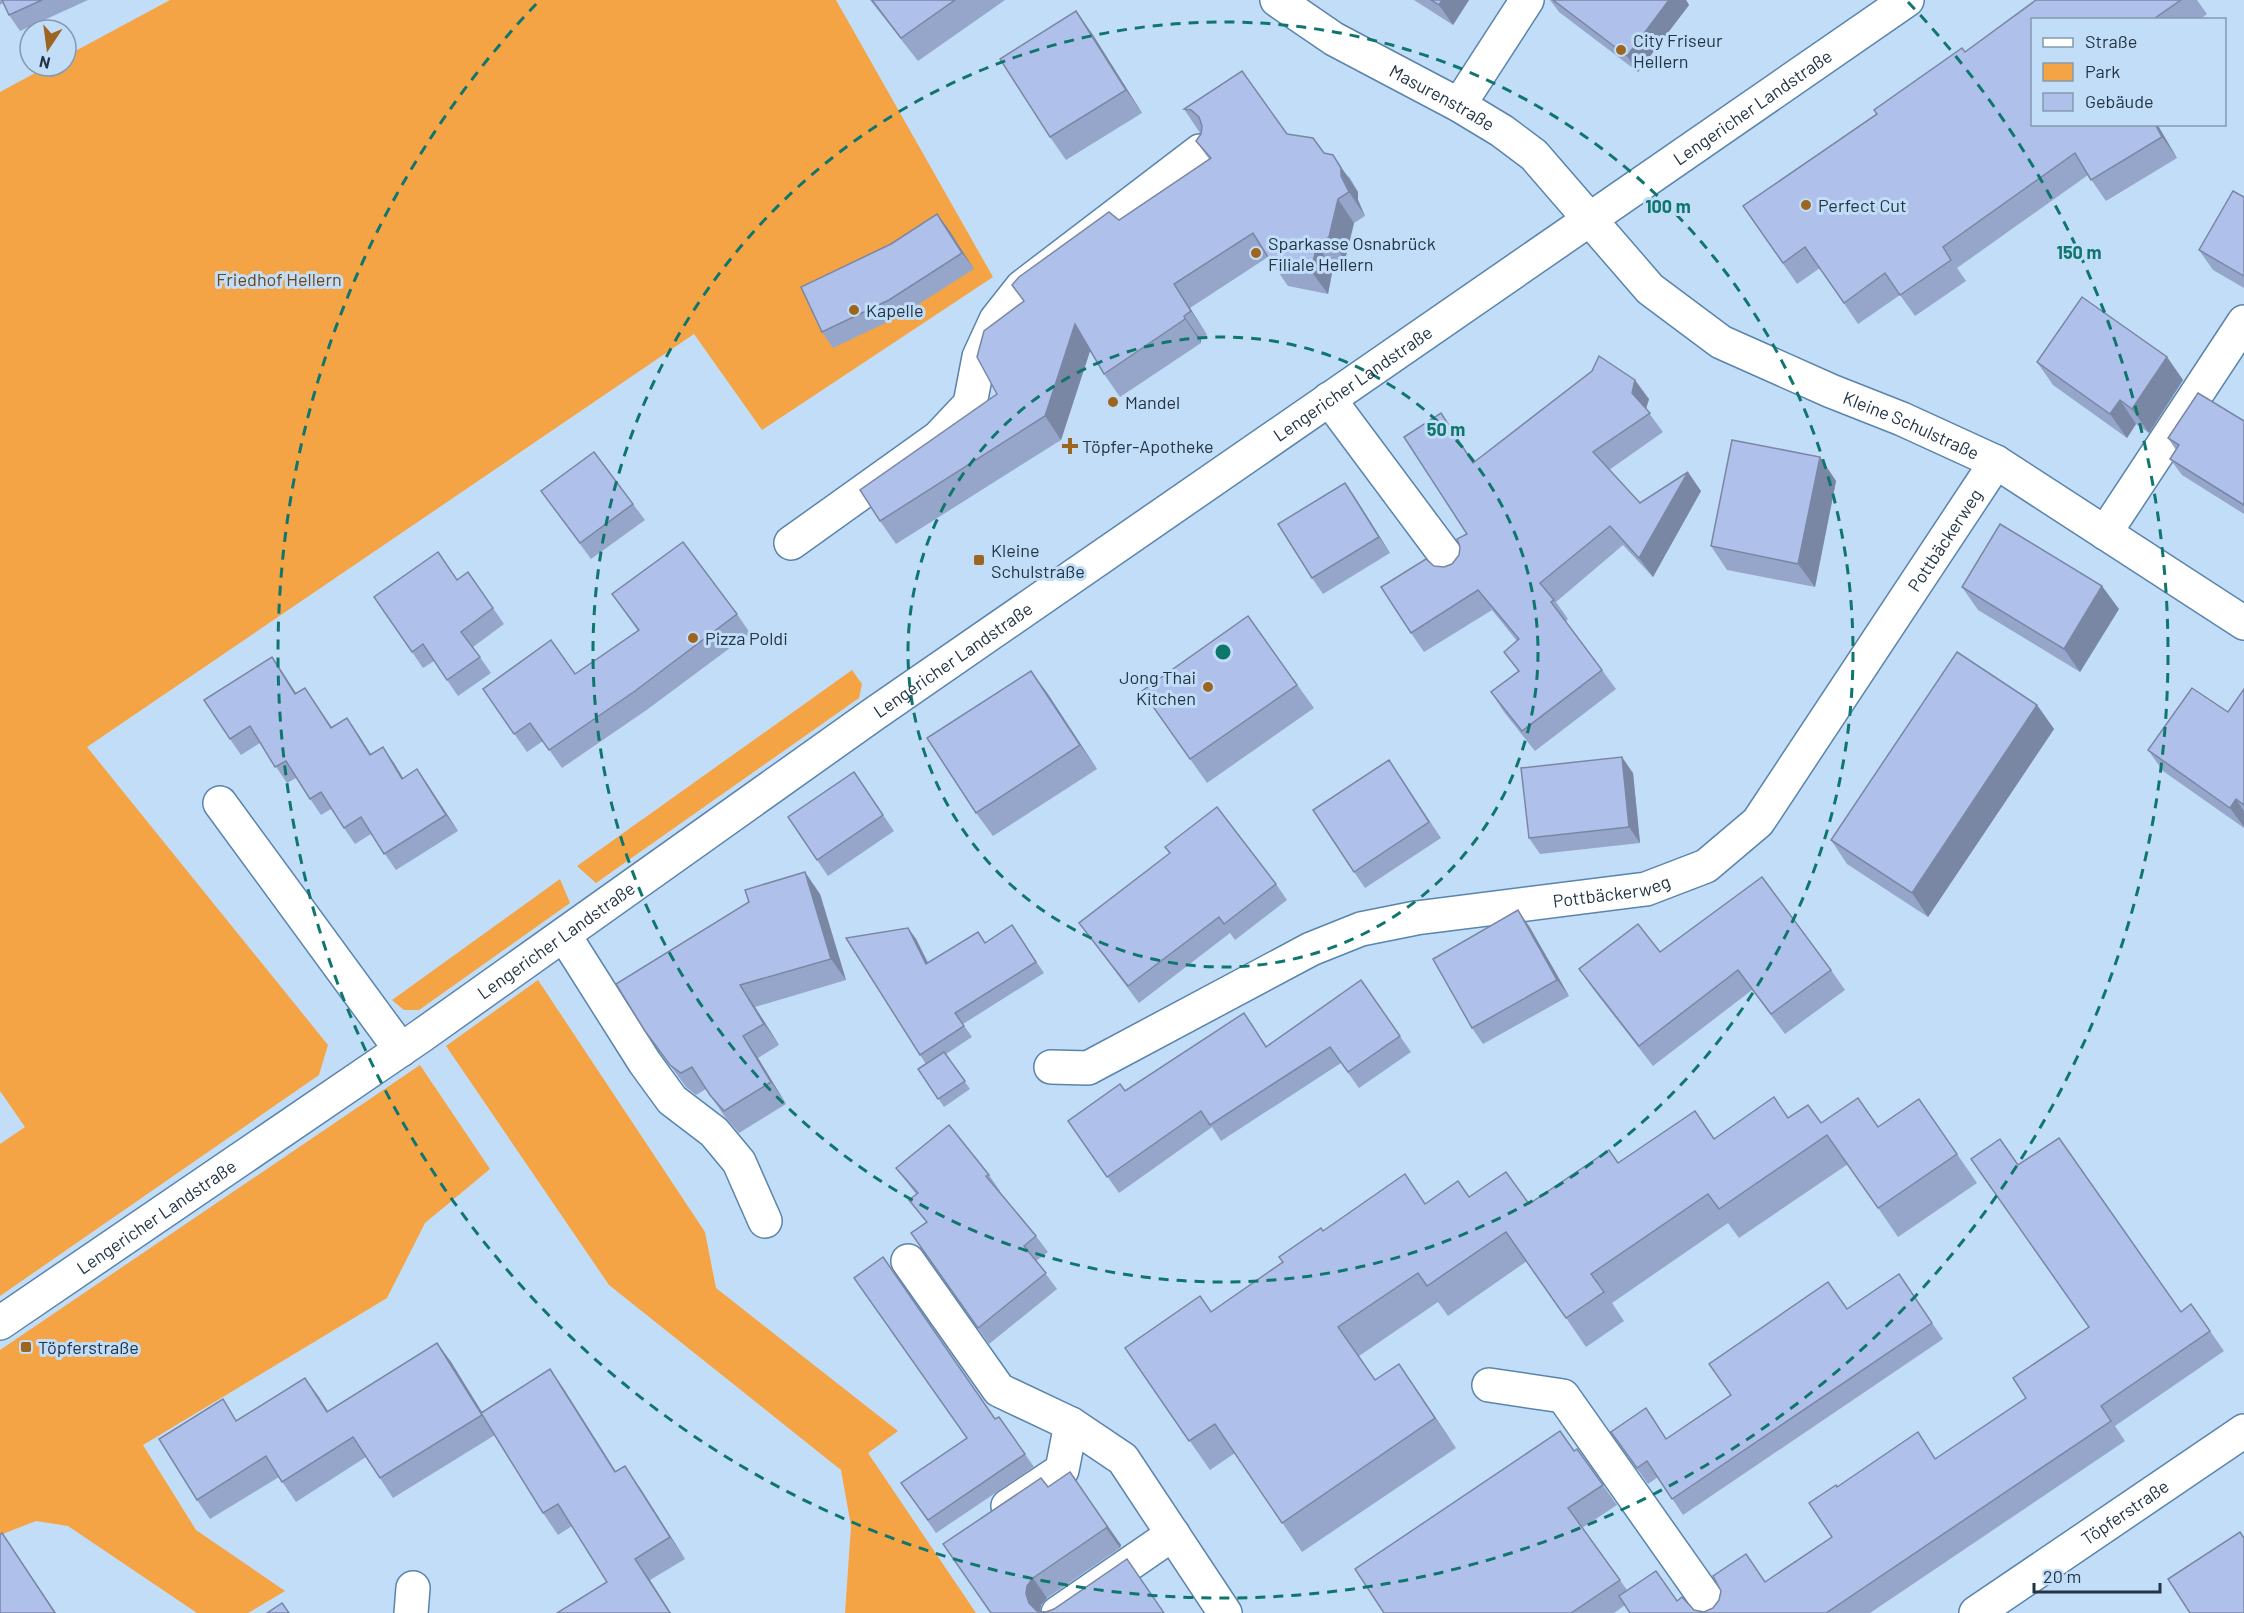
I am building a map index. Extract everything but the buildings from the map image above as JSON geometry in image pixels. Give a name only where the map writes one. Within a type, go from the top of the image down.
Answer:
[{"type":"street","name":"Masurenstraße","points":[[1277,0],[1334,39],[1459,105],[1502,131],[1534,155],[1590,219]]},
{"type":"street","points":[[1459,105],[1527,0]]},
{"type":"street","name":"Lengericher Landstraße","points":[[0,1323],[401,1050],[864,720],[1907,0]]},
{"type":"street","points":[[791,543],[938,438],[970,404],[979,357],[996,320],[1022,287],[1200,151]]},
{"type":"street","name":"Kleine Schulstraße","points":[[1590,219],[1650,289],[1721,342],[1831,391],[1902,419],[1996,462],[2244,623]]},
{"type":"street","points":[[2105,533],[2244,322]]},
{"type":"street","points":[[1329,399],[1455,568]]},
{"type":"street","name":"Pottbäckerweg","points":[[1051,1067],[1088,1068],[1311,949],[1361,929],[1416,918],[1646,889],[1706,866],[1758,822],[1996,462]]},
{"type":"street","points":[[220,803],[401,1050]]},
{"type":"street","points":[[564,934],[645,1063],[672,1100],[714,1132],[739,1162],[765,1221]]},
{"type":"street","points":[[908,1261],[999,1390],[1071,1424],[1124,1459],[1225,1613]]},
{"type":"street","points":[[1489,1385],[1563,1396],[1716,1613]]},
{"type":"street","points":[[986,1521],[1062,1470],[1071,1424]]},
{"type":"street","name":"Töpferstraße","points":[[1976,1613],[2244,1431]]},
{"type":"street","points":[[1058,1613],[1173,1534]]},
{"type":"green space","name":"Friedhof Hellern","points":[[170,0],[836,0],[993,277],[762,430],[694,334],[87,747],[328,1045],[319,1075],[0,1296],[0,1144],[25,1127],[0,1091],[0,92],[26,78],[78,78],[78,50]]},
{"type":"green space","points":[[852,670],[862,684],[859,698],[596,883],[577,866]]},
{"type":"green space","points":[[560,879],[570,903],[419,1010],[404,1010],[392,1000]]},
{"type":"green space","points":[[538,980],[705,1232],[716,1288],[898,1431],[868,1453],[976,1613],[845,1613],[851,1526],[841,1470],[609,1285],[446,1046]]},
{"type":"green space","points":[[420,1065],[490,1169],[425,1223],[387,1298],[143,1445],[196,1530],[285,1591],[248,1613],[197,1613],[68,1526],[36,1521],[0,1535],[0,1350]]},
{"type":"place","name":"City Friseur Hellern","points":[[1621,50]]},
{"type":"place","name":"Perfect Cut","points":[[1806,205]]},
{"type":"place","name":"Sparkasse Osnabrück Filiale Hellern","points":[[1256,253]]},
{"type":"place","name":"Kapelle","points":[[854,310]]},
{"type":"place","name":"Mandel","points":[[1113,402]]},
{"type":"place","name":"Töpfer-Apotheke","points":[[1070,446]]},
{"type":"place","name":"Kleine Schulstraße","points":[[979,560]]},
{"type":"place","name":"Pizza Poldi","points":[[693,638]]},
{"type":"place","name":"Jong Thai Kitchen","points":[[1208,687]]},
{"type":"place","name":"Töpferstraße","points":[[26,1347]]}]
